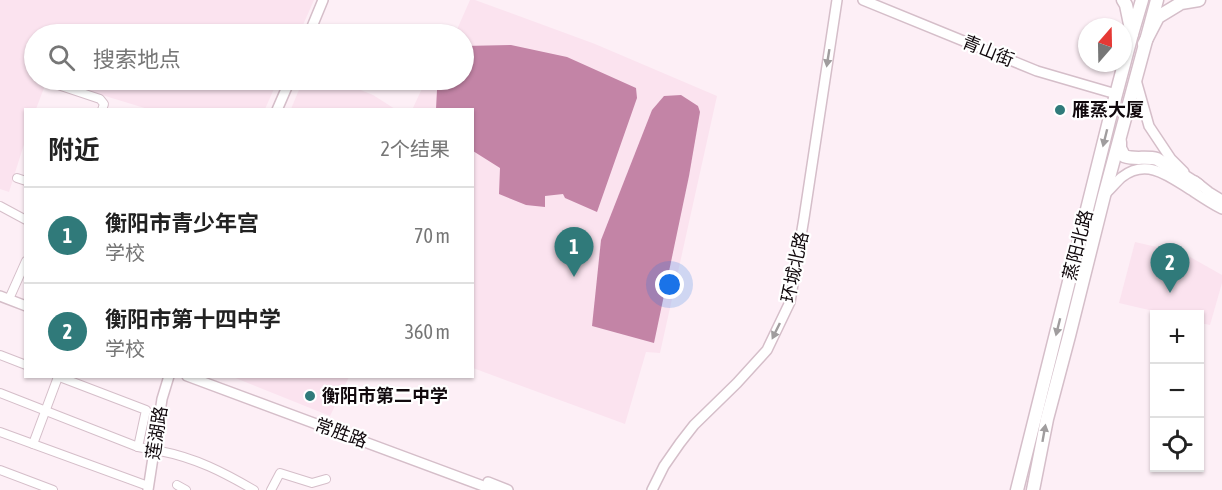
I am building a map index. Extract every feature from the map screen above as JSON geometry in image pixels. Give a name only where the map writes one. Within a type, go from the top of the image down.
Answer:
[{"type":"main road","points":[[1123,0],[1128,18]]},
{"type":"main road","name":"蒸阳北路","points":[[1132,34],[1142,0]]},
{"type":"main road","name":"蒸阳北路","points":[[1033,490],[1047,419],[1157,0]]},
{"type":"main road","points":[[1144,44],[1158,17],[1181,3],[1199,0]]},
{"type":"main road","name":"蒸阳北路","points":[[1017,490],[1122,72]]},
{"type":"main road","points":[[1119,138],[1120,148],[1127,158],[1157,159],[1198,185]]},
{"type":"street","points":[[313,24],[323,0]]},
{"type":"street","name":"环城北路","points":[[652,490],[664,466],[694,425],[767,350],[790,302],[837,0]]},
{"type":"street","name":"青山街","points":[[863,0],[1037,71],[1116,94]]},
{"type":"street","points":[[1136,77],[1149,126],[1171,159],[1198,185],[1222,200]]},
{"type":"street","points":[[73,90],[100,99],[104,104],[103,108]]},
{"type":"street","points":[[278,108],[286,90]]},
{"type":"street","points":[[1104,196],[1129,173],[1136,170],[1155,170],[1166,174],[1222,209]]},
{"type":"street","points":[[0,206],[24,219]]},
{"type":"street","points":[[3,299],[24,266]]},
{"type":"street","points":[[3,299],[24,305]]},
{"type":"street","points":[[3,299],[24,312]]},
{"type":"street","points":[[0,355],[24,364]]},
{"type":"street","points":[[33,444],[57,378]]},
{"type":"street","points":[[60,378],[146,410],[138,447]]},
{"type":"street","name":"莲湖路","points":[[157,451],[162,399],[168,378]]},
{"type":"street","name":"莲湖路","points":[[150,489],[173,378]]},
{"type":"street","name":"常胜路","points":[[192,378],[494,490]]},
{"type":"street","name":"常胜路","points":[[208,378],[508,490]]},
{"type":"street","points":[[0,393],[138,447],[180,455],[221,471],[254,490]]},
{"type":"street","points":[[0,432],[130,479],[150,489]]},
{"type":"street","points":[[0,470],[53,490]]},
{"type":"street","points":[[271,490],[280,473],[312,483],[326,480]]},
{"type":"street","points":[[129,490],[130,479]]},
{"type":"street","points":[[177,485],[186,490]]},
{"type":"shaded area","points":[[0,0],[314,0],[303,24],[24,24],[24,90],[43,90],[36,108],[24,108],[24,144],[9,192],[0,189]]},
{"type":"shaded area","points":[[470,0],[475,0],[595,44],[717,96],[660,353],[646,352],[625,424],[474,368],[474,108],[413,108],[421,90],[474,90],[474,24],[459,24]]},
{"type":"shaded area","points":[[511,45],[567,57],[636,88],[637,98],[597,212],[565,198],[563,194],[545,196],[545,207],[526,205],[499,194],[500,168],[474,152],[474,108],[436,108],[437,90],[474,90],[474,46]]},
{"type":"shaded area","points":[[86,90],[274,90],[265,108],[144,108]]},
{"type":"shaded area","points":[[299,90],[361,90],[393,108],[291,108]]},
{"type":"shaded area","points":[[681,95],[698,106],[700,112],[654,343],[592,326],[601,240],[652,110],[664,96]]},
{"type":"shaded area","points":[[1135,242],[1183,253],[1222,275],[1222,283],[1210,325],[1204,324],[1204,310],[1150,310],[1119,303]]},
{"type":"shaded area","name":"衡阳市第二中学","points":[[235,378],[349,378],[330,416]]},
{"type":"place","name":"雁蒸大厦","points":[[1060,110]]},
{"type":"place","name":"衡阳市青少年宫","points":[[574,277]]},
{"type":"place","name":"衡阳市第十四中学","points":[[1170,293]]},
{"type":"place","name":"衡阳市第二中学","points":[[310,396]]}]
